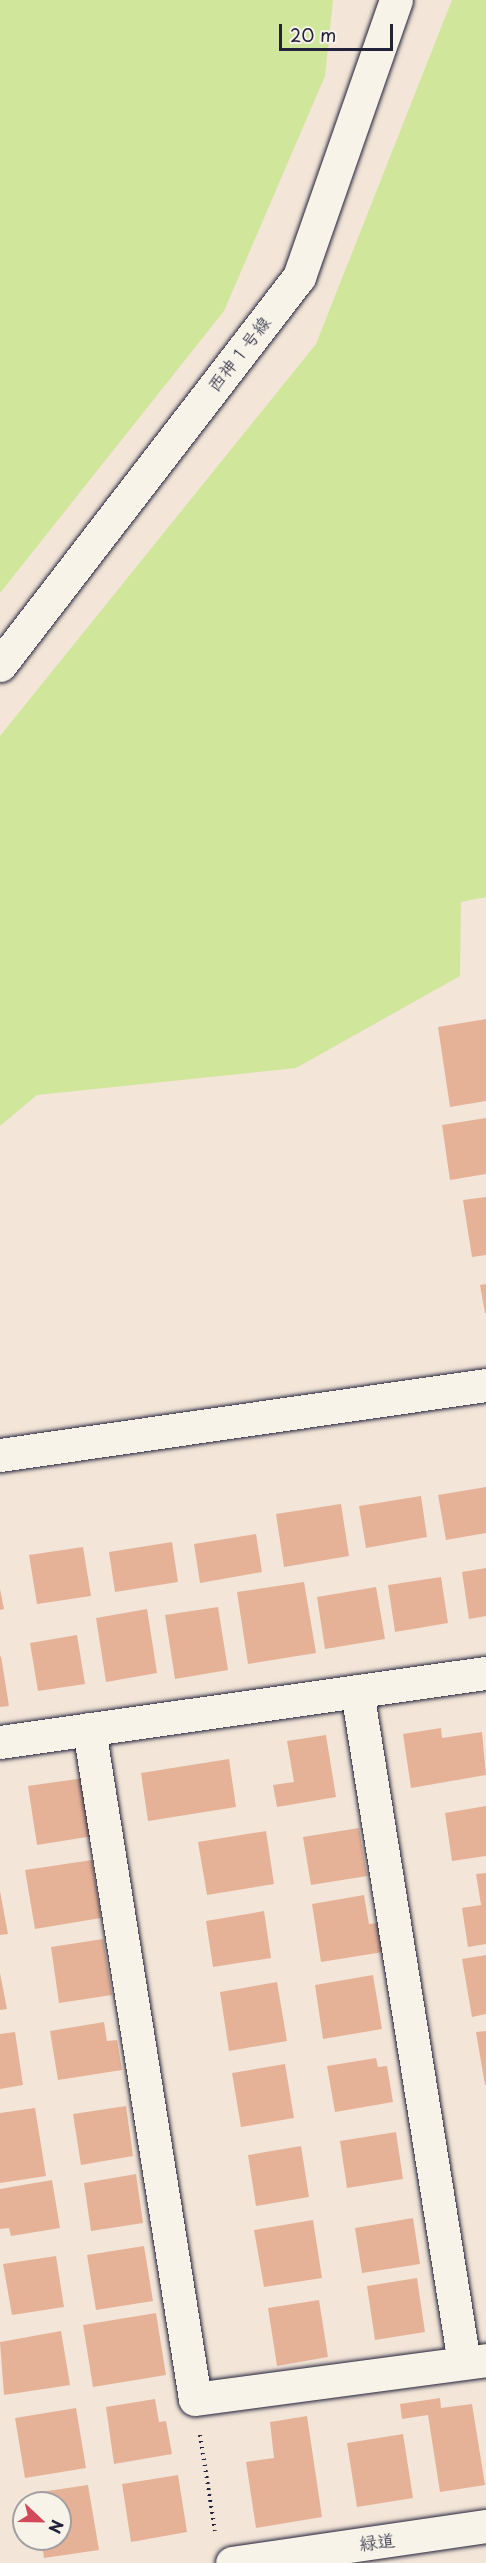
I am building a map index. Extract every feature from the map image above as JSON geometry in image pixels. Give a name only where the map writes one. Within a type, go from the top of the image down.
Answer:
[{"type":"street","name":"西神１号線","points":[[0,665],[299,277],[396,0]]},
{"type":"street","points":[[0,1455],[486,1385]]},
{"type":"street","points":[[0,1742],[486,1672]]},
{"type":"street","points":[[89,1729],[195,2399],[475,2362],[357,1691]]},
{"type":"street","name":"緑道","points":[[224,2551],[486,2526]]},
{"type":"path","points":[[195,2399],[224,2551]]},
{"type":"green space","points":[[0,0],[333,0],[325,76],[224,311],[0,593]]},
{"type":"green space","points":[[452,0],[486,0],[486,897],[461,902],[460,976],[296,1068],[37,1095],[0,1126],[0,736],[316,344]]},
{"type":"building","points":[[486,1019],[486,1101],[450,1107],[438,1027]]},
{"type":"building","points":[[486,1118],[486,1174],[450,1180],[442,1125]]},
{"type":"building","points":[[486,1197],[486,1255],[472,1257],[463,1200]]},
{"type":"building","points":[[486,1284],[486,1313],[485,1313],[480,1285]]},
{"type":"building","points":[[486,1487],[486,1533],[446,1540],[438,1495]]},
{"type":"building","points":[[421,1496],[427,1537],[366,1548],[359,1506]]},
{"type":"building","points":[[341,1504],[349,1556],[284,1567],[276,1514]]},
{"type":"building","points":[[256,1534],[262,1572],[200,1583],[194,1544]]},
{"type":"building","points":[[172,1542],[178,1582],[115,1592],[109,1552]]},
{"type":"building","points":[[83,1547],[91,1596],[37,1604],[29,1555]]},
{"type":"building","points":[[486,1568],[486,1616],[469,1619],[462,1572]]},
{"type":"building","points":[[441,1577],[448,1623],[395,1632],[388,1585]]},
{"type":"building","points":[[304,1582],[316,1653],[248,1664],[237,1592]]},
{"type":"building","points":[[376,1587],[385,1639],[325,1649],[317,1597]]},
{"type":"building","points":[[0,1589],[4,1609],[0,1610]]},
{"type":"building","points":[[218,1607],[228,1670],[175,1679],[165,1615]]},
{"type":"building","points":[[147,1609],[157,1673],[106,1682],[96,1618]]},
{"type":"building","points":[[77,1635],[85,1684],[38,1691],[30,1643]]},
{"type":"building","points":[[0,1657],[9,1706],[0,1707]]},
{"type":"building","points":[[441,1728],[442,1738],[482,1732],[486,1775],[411,1788],[403,1734]]},
{"type":"building","points":[[326,1735],[336,1797],[277,1807],[273,1785],[294,1782],[287,1741]]},
{"type":"building","points":[[229,1759],[236,1807],[148,1821],[141,1773]]},
{"type":"building","points":[[84,1778],[93,1836],[37,1845],[28,1786]]},
{"type":"building","points":[[486,1806],[486,1856],[452,1861],[445,1813]]},
{"type":"building","points":[[359,1828],[367,1876],[311,1885],[303,1837]]},
{"type":"building","points":[[266,1831],[274,1884],[207,1895],[198,1842]]},
{"type":"building","points":[[92,1860],[101,1918],[35,1929],[25,1870]]},
{"type":"building","points":[[486,1873],[486,1944],[468,1947],[462,1908],[481,1905],[476,1874]]},
{"type":"building","points":[[0,1891],[8,1934],[0,1935]]},
{"type":"building","points":[[364,1895],[369,1924],[379,1923],[383,1952],[321,1962],[312,1904]]},
{"type":"building","points":[[264,1911],[271,1958],[213,1967],[206,1921]]},
{"type":"building","points":[[103,1939],[112,1995],[59,2003],[51,1947]]},
{"type":"building","points":[[486,1955],[486,2014],[472,2017],[462,1959]]},
{"type":"building","points":[[0,1973],[7,2009],[0,2010]]},
{"type":"building","points":[[373,1975],[382,2029],[323,2039],[315,1985]]},
{"type":"building","points":[[277,1982],[287,2041],[229,2051],[220,1992]]},
{"type":"building","points":[[104,2022],[107,2041],[117,2040],[122,2070],[58,2080],[50,2031]]},
{"type":"building","points":[[486,2031],[486,2085],[485,2085],[476,2032]]},
{"type":"building","points":[[15,2032],[23,2085],[0,2089],[0,2034]]},
{"type":"building","points":[[376,2058],[378,2067],[387,2066],[393,2102],[335,2112],[327,2066]]},
{"type":"building","points":[[285,2064],[294,2118],[241,2127],[232,2073]]},
{"type":"building","points":[[126,2106],[133,2156],[81,2165],[73,2114]]},
{"type":"building","points":[[35,2108],[46,2176],[0,2183],[0,2113]]},
{"type":"building","points":[[396,2132],[403,2179],[347,2188],[340,2141]]},
{"type":"building","points":[[301,2146],[309,2197],[256,2206],[248,2155]]},
{"type":"building","points":[[136,2174],[143,2223],[91,2231],[84,2183]]},
{"type":"building","points":[[52,2180],[60,2228],[11,2236],[9,2228],[0,2229],[0,2189]]},
{"type":"building","points":[[413,2218],[420,2264],[362,2273],[355,2228]]},
{"type":"building","points":[[313,2220],[322,2278],[264,2287],[254,2230]]},
{"type":"building","points":[[144,2246],[153,2301],[96,2310],[87,2255]]},
{"type":"building","points":[[56,2256],[64,2307],[12,2315],[3,2264]]},
{"type":"building","points":[[417,2278],[425,2332],[375,2340],[367,2286]]},
{"type":"building","points":[[319,2300],[328,2357],[277,2366],[268,2308]]},
{"type":"building","points":[[156,2313],[166,2375],[93,2387],[83,2325]]},
{"type":"building","points":[[61,2331],[70,2385],[4,2395],[0,2342]]},
{"type":"building","points":[[440,2398],[441,2408],[472,2404],[485,2485],[440,2492],[428,2415],[402,2419],[400,2404]]},
{"type":"building","points":[[155,2399],[159,2422],[166,2421],[172,2454],[114,2464],[106,2407]]},
{"type":"building","points":[[76,2408],[86,2468],[25,2478],[15,2418]]},
{"type":"building","points":[[307,2416],[322,2517],[256,2528],[246,2462],[274,2458],[270,2422]]},
{"type":"building","points":[[403,2434],[413,2498],[357,2507],[347,2443]]},
{"type":"building","points":[[178,2475],[187,2532],[131,2542],[122,2484]]},
{"type":"building","points":[[88,2485],[99,2550],[44,2558],[43,2551],[72,2551],[72,2491],[48,2491]]}]
